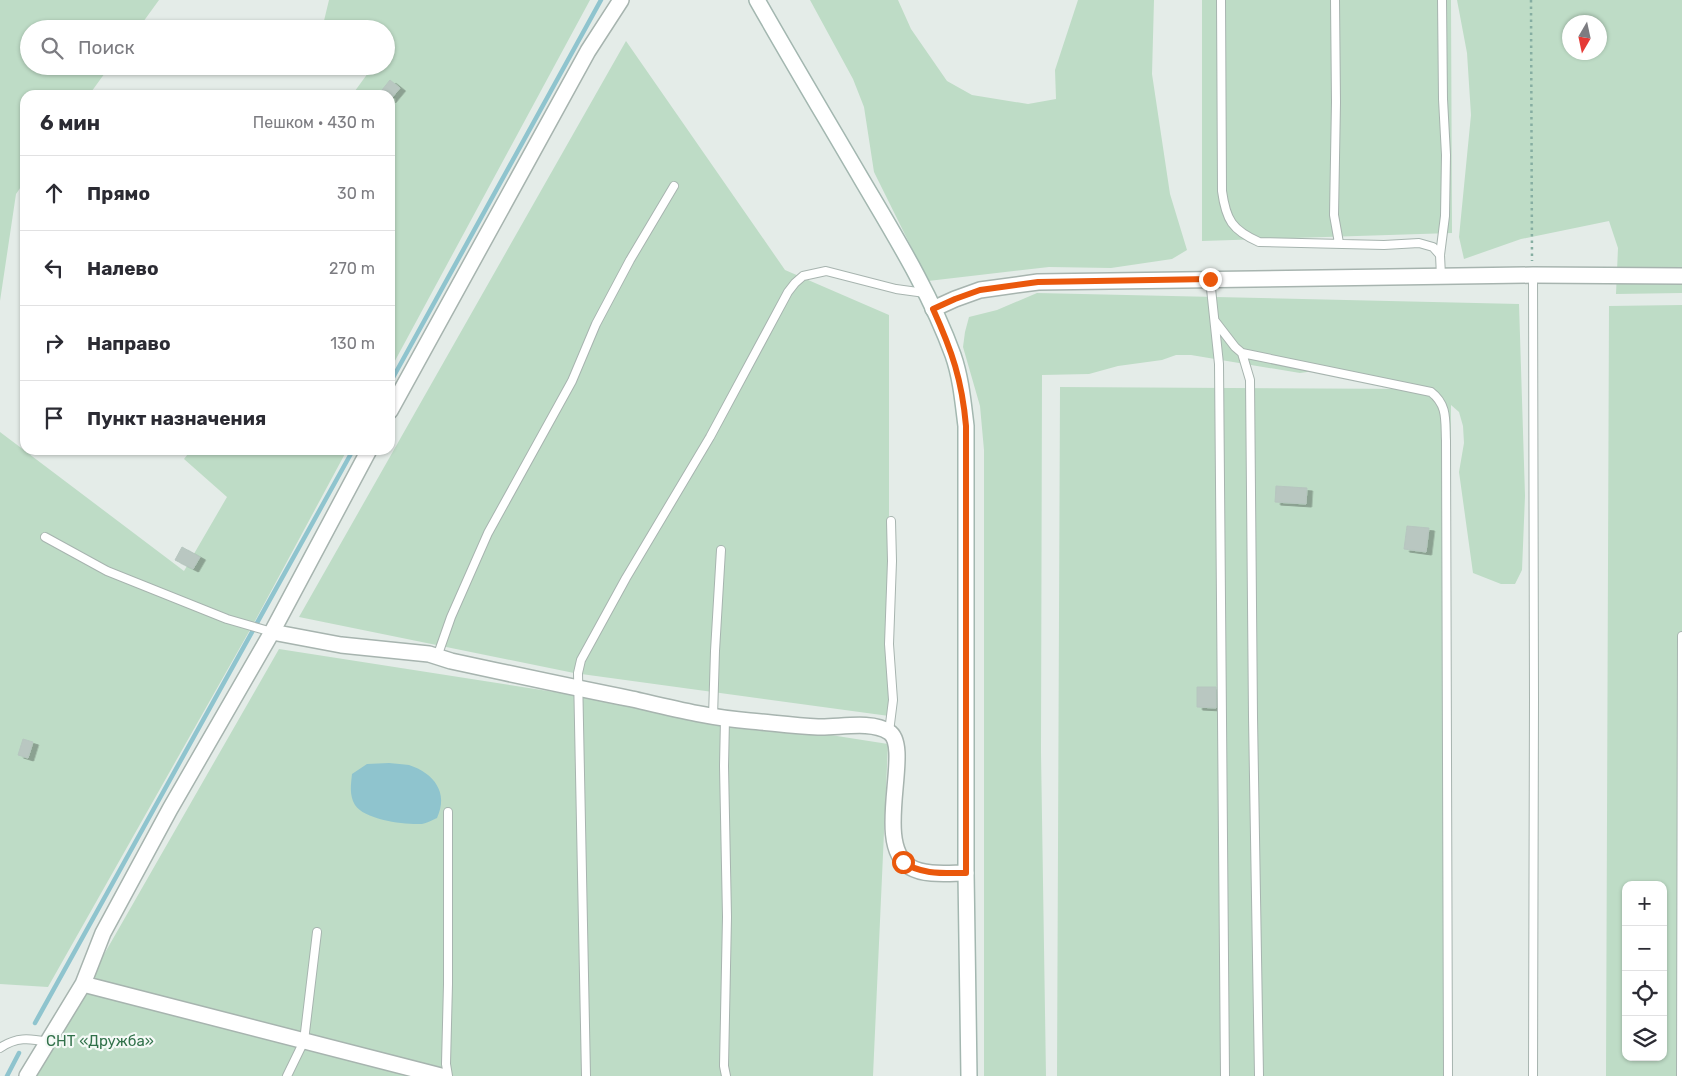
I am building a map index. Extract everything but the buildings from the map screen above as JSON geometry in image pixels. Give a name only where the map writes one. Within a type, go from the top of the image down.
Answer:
[{"type":"street","points":[[395,402],[588,51],[621,0]]},
{"type":"street","points":[[757,0],[889,226],[925,293],[953,356],[964,402],[966,426],[968,1076]]},
{"type":"street","points":[[933,309],[980,290],[1038,282],[1533,275],[1682,276]]},
{"type":"street","points":[[27,1076],[82,984],[107,924],[366,455]]},
{"type":"street","points":[[268,631],[340,645],[429,654],[451,662],[719,718],[818,727],[861,726],[878,728],[889,732],[895,738],[897,749],[892,810],[897,850],[903,862],[911,868],[924,871],[966,873]]},
{"type":"street","points":[[82,984],[441,1076]]},
{"type":"lane","points":[[1221,0],[1222,191],[1224,207],[1230,222],[1243,235],[1259,242],[1419,243],[1433,247],[1440,255]]},
{"type":"lane","points":[[1334,0],[1336,102],[1334,215],[1339,243]]},
{"type":"lane","points":[[1441,276],[1440,255],[1445,216],[1446,155],[1443,99],[1442,0]]},
{"type":"lane","points":[[436,657],[451,617],[488,534],[572,381],[596,324],[630,260],[674,186]]},
{"type":"lane","points":[[586,1076],[578,673],[581,660],[626,578],[710,436],[788,292],[795,283],[803,276],[826,271],[896,289],[925,293]]},
{"type":"lane","points":[[1532,1076],[1534,698],[1533,275]]},
{"type":"lane","points":[[1210,279],[1219,364],[1225,1076]]},
{"type":"lane","points":[[1215,321],[1242,353],[1250,380],[1250,508],[1259,1076]]},
{"type":"lane","points":[[1242,353],[1432,392],[1440,399],[1444,409],[1446,441],[1448,1076]]},
{"type":"lane","points":[[889,732],[893,700],[889,644],[892,562],[891,521]]},
{"type":"lane","points":[[45,537],[108,570],[227,619],[268,631]]},
{"type":"lane","points":[[721,550],[715,651],[724,766],[727,918],[724,1066],[726,1076]]},
{"type":"lane","points":[[1681,1076],[1682,636]]},
{"type":"lane","points":[[448,812],[446,1052],[448,1076]]},
{"type":"lane","points":[[286,1076],[304,1041],[317,932]]},
{"type":"lane","points":[[0,1048],[14,1040],[30,1038],[47,1042]]},
{"type":"path","points":[[1531,0],[1533,275]]},
{"type":"green space","points":[[0,0],[159,0],[145,20],[20,20],[20,75],[103,75],[93,90],[20,90],[20,188],[16,194],[0,301]]},
{"type":"green space","points":[[329,0],[590,0],[395,361],[395,90],[356,90],[367,75],[395,75],[395,20],[324,20]]},
{"type":"green space","points":[[810,0],[898,0],[911,29],[947,81],[972,95],[1028,104],[1056,99],[1055,70],[1078,0],[1154,0],[1152,74],[1170,194],[1187,250],[1172,259],[1111,268],[1049,267],[928,281],[874,172],[864,107],[853,79]]},
{"type":"green space","points":[[1202,0],[1451,0],[1452,233],[1202,241]]},
{"type":"green space","points":[[1457,0],[1682,0],[1682,293],[1616,294],[1618,248],[1609,221],[1521,239],[1464,259],[1459,237],[1471,115],[1467,53]]},
{"type":"green space","points":[[626,41],[785,270],[889,315],[889,716],[574,673],[299,617],[391,455],[395,455],[395,448]]},
{"type":"green space","points":[[1037,293],[1519,304],[1525,496],[1522,570],[1515,584],[1501,584],[1473,573],[1459,472],[1464,443],[1463,426],[1459,412],[1451,405],[1448,1076],[1057,1076],[1060,387],[1418,389],[1329,369],[1300,373],[1191,355],[1176,355],[1162,360],[1118,366],[1089,374],[1042,375],[1041,752],[1046,1076],[984,1076],[984,450],[980,406],[963,347],[969,317],[997,310]]},
{"type":"green space","points":[[1682,305],[1682,1076],[1606,1076],[1609,306]]},
{"type":"green space","points":[[0,432],[20,447],[20,455],[30,455],[184,571],[227,497],[184,459],[187,455],[344,455],[255,621],[48,987],[0,984]]},
{"type":"green space","name":"СНТ «Дружба»","points":[[279,649],[888,744],[873,1076],[36,1076]]},
{"type":"water","points":[[389,763],[409,765],[426,773],[432,779],[440,792],[440,809],[437,818],[422,824],[406,824],[376,818],[360,810],[355,805],[351,793],[352,774],[367,764]]},
{"type":"waterway","points":[[395,374],[601,0]]},
{"type":"waterway","points":[[35,1023],[350,455]]},
{"type":"waterway","points":[[7,1076],[19,1053]]},
{"type":"route","points":[[903,862],[911,868],[924,871],[966,873],[966,426],[959,377],[945,335],[933,309],[980,290],[1038,282],[1210,279]]}]
